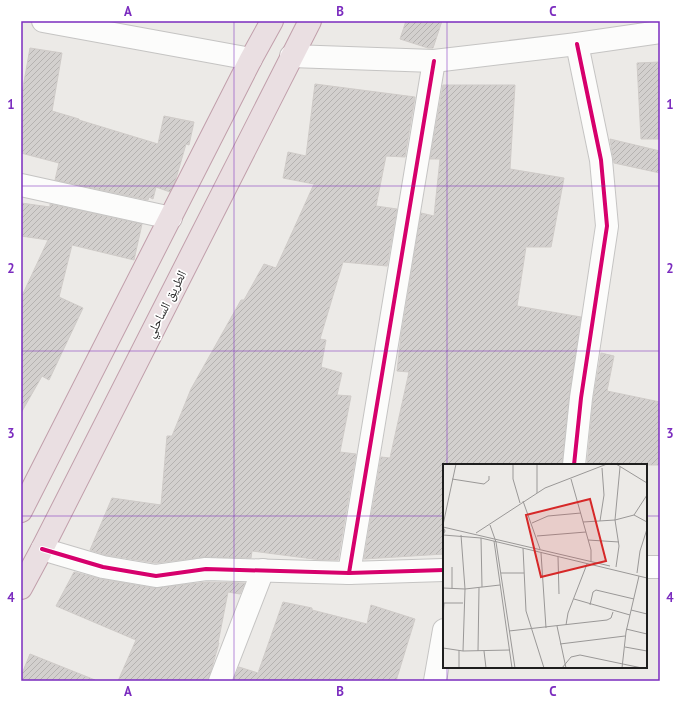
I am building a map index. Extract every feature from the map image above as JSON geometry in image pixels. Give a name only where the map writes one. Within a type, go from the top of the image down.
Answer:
[{"type":"highway","points":[[22,504],[272,21]]},
{"type":"highway","name":"الطريق الساحلي","points":[[21,588],[310,21]]},
{"type":"street","points":[[43,21],[251,59]]},
{"type":"street","points":[[291,56],[434,61],[577,44],[660,32]]},
{"type":"street","points":[[574,464],[581,398],[607,226],[601,160],[577,44]]},
{"type":"street","points":[[348,573],[434,61]]},
{"type":"street","points":[[21,185],[171,218]]},
{"type":"street","points":[[42,549],[103,568],[156,576],[206,569],[348,573],[443,570]]},
{"type":"street","points":[[647,567],[660,567]]},
{"type":"street","points":[[220,681],[262,570]]},
{"type":"street","points":[[435,681],[443,636]]},
{"type":"building","points":[[406,21],[442,21],[433,48],[428,48],[400,39]]},
{"type":"building","points":[[30,48],[62,53],[52,111],[158,144],[164,116],[194,122],[189,145],[186,144],[175,182],[170,192],[156,187],[153,199],[149,197],[148,200],[55,180],[59,163],[21,153],[21,99]]},
{"type":"building","points":[[660,62],[660,139],[641,139],[637,63]]},
{"type":"building","points":[[315,84],[415,97],[405,157],[386,156],[376,206],[397,209],[387,266],[343,262],[320,339],[326,340],[321,367],[342,373],[337,395],[351,396],[340,452],[356,454],[338,560],[321,560],[252,551],[251,558],[204,557],[156,563],[106,555],[90,550],[112,498],[161,505],[167,436],[172,436],[191,389],[241,300],[244,300],[264,264],[276,268],[314,184],[283,178],[288,152],[306,156]]},
{"type":"building","points":[[443,85],[515,85],[510,169],[564,178],[551,247],[526,247],[517,306],[581,317],[569,397],[562,464],[443,464],[443,554],[364,559],[381,457],[390,458],[409,372],[397,371],[401,336],[421,213],[434,216],[440,159],[430,159]]},
{"type":"building","points":[[610,139],[660,151],[660,173],[614,163]]},
{"type":"building","points":[[21,203],[50,207],[50,204],[142,224],[134,260],[72,245],[59,297],[83,308],[49,380],[42,376],[21,413],[21,298],[48,240],[21,236]]},
{"type":"building","points":[[601,353],[614,356],[607,391],[660,402],[660,465],[587,464],[593,400]]},
{"type":"building","points":[[74,572],[101,579],[154,588],[207,582],[245,583],[240,594],[228,592],[219,643],[208,681],[118,681],[136,640],[56,606]]},
{"type":"building","points":[[283,602],[312,608],[312,610],[367,624],[371,605],[415,619],[396,681],[233,681],[239,667],[258,673]]},
{"type":"building","points":[[30,654],[95,680],[21,681],[21,676]]},
{"type":"cycle path","points":[[574,464],[581,398],[607,226],[601,160],[577,44]]},
{"type":"cycle path","points":[[349,573],[434,61]]},
{"type":"cycle path","points":[[42,549],[103,567],[156,576],[206,569],[349,573],[443,570]]}]
